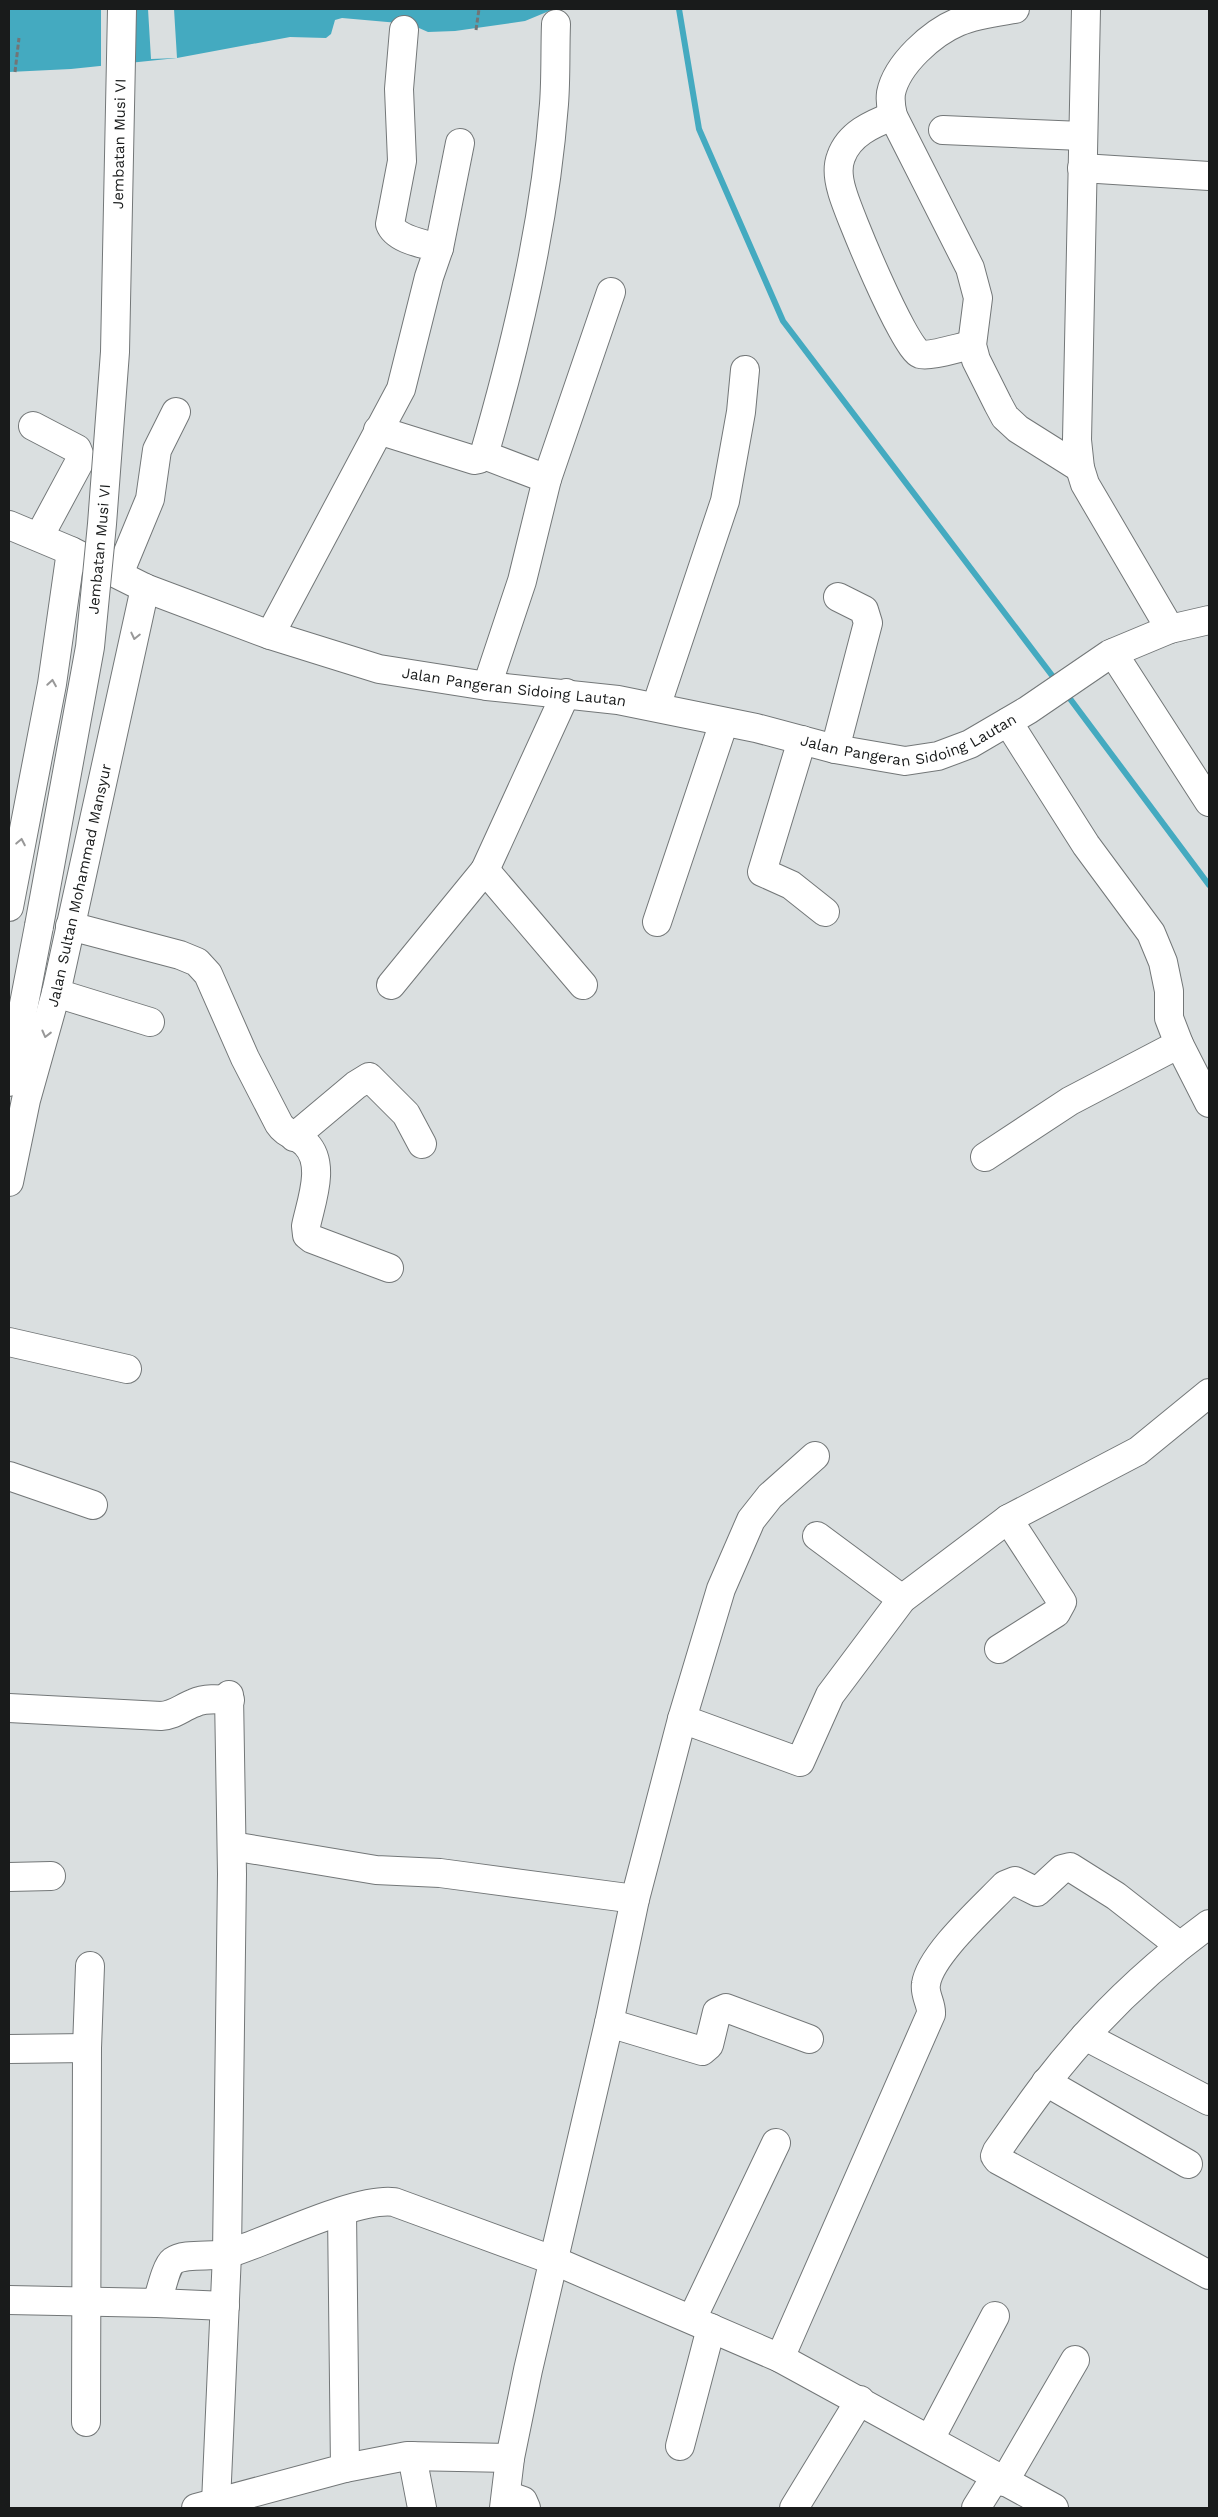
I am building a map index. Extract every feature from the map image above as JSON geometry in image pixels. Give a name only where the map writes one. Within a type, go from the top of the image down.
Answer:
[{"type":"street","name":"Jembatan Musi VI","points":[[9,1082],[66,783],[91,638],[115,352],[122,9]]},
{"type":"street","points":[[1015,9],[958,22],[940,32],[922,47],[898,76],[892,92],[893,116],[970,268],[978,298],[972,345],[976,360],[1005,417],[1018,429],[1080,468]]},
{"type":"street","points":[[1086,9],[1077,440],[1080,468],[1092,499],[1170,629]]},
{"type":"street","points":[[378,430],[474,460],[479,460],[484,455],[512,356],[535,240],[552,121],[556,24]]},
{"type":"street","points":[[404,30],[399,89],[402,161],[390,224],[395,232],[422,244],[439,248]]},
{"type":"street","points":[[893,116],[870,125],[849,144],[841,156],[839,169],[842,191],[855,227],[898,324],[912,348],[918,354],[926,354],[972,345]]},
{"type":"street","points":[[943,130],[1082,136]]},
{"type":"street","points":[[270,635],[401,389],[429,277],[439,248],[460,143]]},
{"type":"street","points":[[1082,168],[1209,176]]},
{"type":"street","points":[[487,686],[522,580],[547,479],[611,292]]},
{"type":"street","points":[[656,707],[725,502],[738,434],[745,370]]},
{"type":"street","points":[[119,574],[150,499],[157,450],[176,412]]},
{"type":"street","points":[[33,426],[76,449],[81,459],[39,538]]},
{"type":"street","points":[[484,455],[547,479]]},
{"type":"street","name":"Jalan Pangeran Sidoing Lautan","points":[[9,525],[71,551],[145,588],[270,635],[379,669],[487,686],[566,693],[656,707],[756,728],[835,749],[886,759],[922,760],[955,750],[1018,716],[1111,654]]},
{"type":"street","points":[[9,907],[52,684],[71,551]]},
{"type":"street","name":"Jalan Sultan Mohammad Mansyur","points":[[9,1182],[26,1100],[56,994],[145,588]]},
{"type":"street","points":[[835,749],[868,623],[864,610],[838,597]]},
{"type":"street","points":[[1209,620],[1170,629],[1111,654],[1209,802]]},
{"type":"street","points":[[391,985],[485,870],[566,693]]},
{"type":"street","points":[[1018,716],[1086,844],[1151,933],[1163,962],[1169,991],[1170,1018],[1178,1044],[1209,1103]]},
{"type":"street","points":[[657,922],[724,722]]},
{"type":"street","points":[[797,739],[762,872],[791,885],[826,912]]},
{"type":"street","points":[[485,870],[584,985]]},
{"type":"street","points":[[70,926],[142,944],[197,962],[212,982],[245,1058],[282,1129],[306,1143],[310,1148],[316,1171],[306,1226],[307,1235],[312,1239],[389,1268]]},
{"type":"street","points":[[56,994],[150,1022]]},
{"type":"street","points":[[985,1157],[1070,1102],[1178,1044]]},
{"type":"street","points":[[294,1137],[356,1085],[369,1077],[406,1114],[422,1144]]},
{"type":"street","points":[[9,1342],[127,1369]]},
{"type":"street","points":[[682,1719],[800,1762],[830,1695],[902,1599],[1008,1519],[1138,1450],[1209,1393]]},
{"type":"street","points":[[512,2504],[510,2458],[528,2370],[610,2022],[635,1899],[682,1719],[721,1588],[751,1520],[776,1490],[815,1456]]},
{"type":"street","points":[[9,1476],[93,1505]]},
{"type":"street","points":[[999,1649],[1056,1613],[1062,1602],[1008,1519]]},
{"type":"street","points":[[817,1536],[902,1599]]},
{"type":"street","points":[[9,1708],[161,1716],[173,1715],[195,1702],[229,1698],[232,1846],[227,2254],[225,2306],[206,2505],[381,2460],[412,2456],[510,2458]]},
{"type":"street","points":[[232,1846],[376,1870],[440,1873],[635,1899]]},
{"type":"street","points":[[780,2358],[931,2014],[926,1988],[927,1978],[944,1950],[1005,1885],[1015,1881],[1037,1892],[1062,1869],[1070,1867],[1116,1896],[1180,1946]]},
{"type":"street","points":[[9,1877],[51,1876]]},
{"type":"street","points":[[1209,1924],[1180,1946],[1133,1987],[1086,2036],[1046,2082],[997,2151],[997,2159],[1209,2275]]},
{"type":"street","points":[[86,2422],[87,2048],[90,1966]]},
{"type":"street","points":[[610,2022],[702,2051],[710,2045],[717,2012],[726,2008],[809,2040]]},
{"type":"street","points":[[1086,2036],[1208,2098]]},
{"type":"street","points":[[9,2049],[87,2048]]},
{"type":"street","points":[[1046,2082],[1188,2164]]},
{"type":"street","points":[[680,2446],[701,2324],[776,2143]]},
{"type":"street","points":[[157,2303],[169,2264],[174,2260],[227,2254],[342,2212],[376,2203],[394,2202],[555,2261],[780,2358],[860,2400],[1054,2508]]},
{"type":"street","points":[[342,2212],[345,2468]]},
{"type":"street","points":[[9,2300],[225,2306]]},
{"type":"street","points":[[930,2439],[995,2316]]},
{"type":"street","points":[[976,2508],[1000,2479],[1075,2360]]},
{"type":"street","points":[[794,2508],[860,2400]]},
{"type":"street","points":[[412,2456],[422,2508]]},
{"type":"path","points":[[476,30],[479,9]]},
{"type":"path","points":[[15,72],[19,38]]},
{"type":"water","points":[[9,9],[554,9],[525,21],[455,31],[428,32],[410,24],[342,18],[335,20],[331,34],[326,38],[290,37],[177,58],[71,69],[9,72]]},
{"type":"pier","points":[[101,9],[135,9],[135,64],[101,68]]},
{"type":"pier","points":[[148,9],[174,9],[177,58],[151,59]]},
{"type":"waterway","points":[[679,9],[699,129],[783,321],[1057,682]]},
{"type":"waterway","points":[[1065,692],[1209,885]]}]
